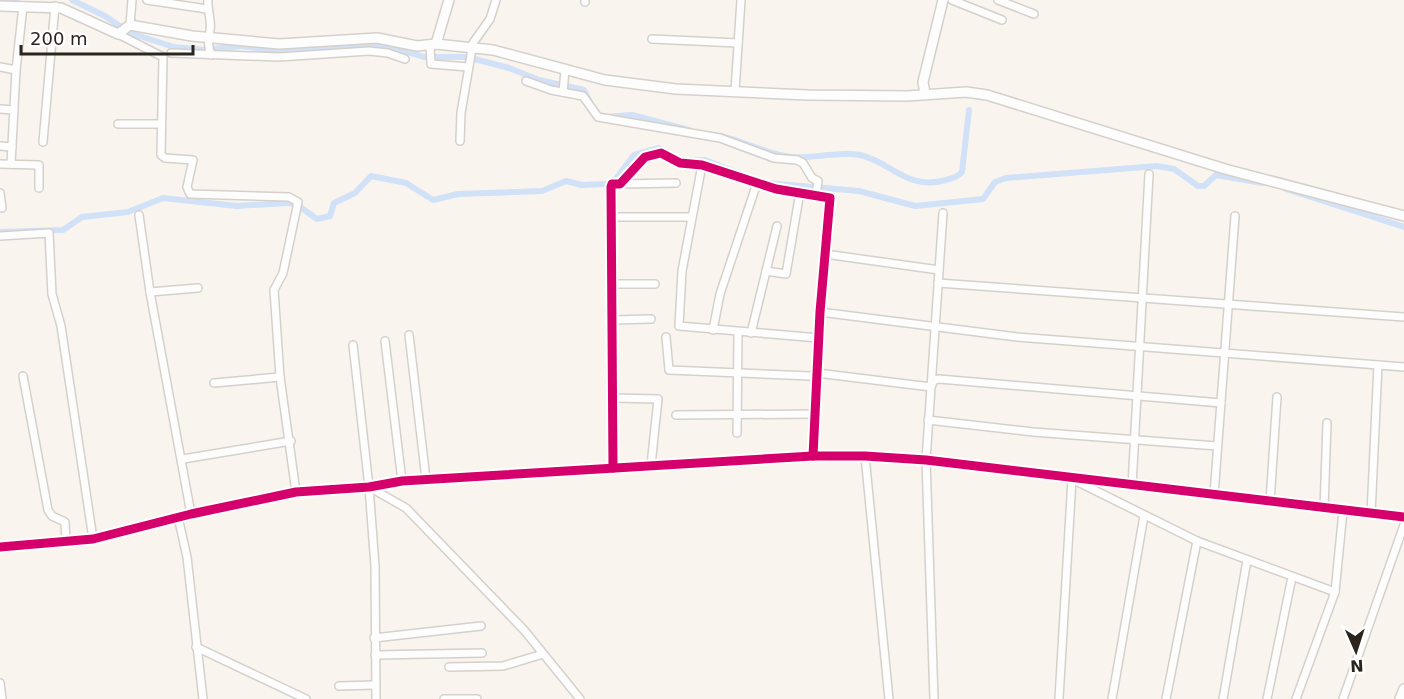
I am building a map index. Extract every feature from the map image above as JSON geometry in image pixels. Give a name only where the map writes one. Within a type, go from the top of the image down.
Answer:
[{"type":"main road","points":[[432,47],[449,0]]},
{"type":"main road","points":[[925,94],[923,82],[943,0]]},
{"type":"main road","points":[[0,6],[55,6],[124,29],[279,50],[377,38],[472,52],[514,54],[564,75],[664,88],[808,95],[966,92],[987,95],[1225,169],[1404,216]]},
{"type":"main road","points":[[0,547],[93,539],[178,517],[296,492],[369,487],[426,479],[813,456],[865,456],[926,460],[1404,517]]},
{"type":"main road","points":[[1400,699],[1404,689]]},
{"type":"street","points":[[132,0],[124,29],[163,57],[160,124],[163,158],[193,160],[187,187],[193,195],[289,197],[298,202],[283,273],[274,290],[280,377],[291,441],[296,492]]},
{"type":"street","points":[[147,0],[207,9]]},
{"type":"street","points":[[208,0],[207,9],[211,29],[207,41],[211,54]]},
{"type":"street","points":[[460,141],[469,66],[475,39],[490,19],[496,0]]},
{"type":"street","points":[[735,91],[741,0]]},
{"type":"street","points":[[952,0],[1002,20]]},
{"type":"street","points":[[998,0],[1034,14]]},
{"type":"street","points":[[11,164],[16,70],[23,6]]},
{"type":"street","points":[[43,142],[55,6]]},
{"type":"street","points":[[652,39],[738,44]]},
{"type":"street","points":[[432,47],[431,64],[469,66]]},
{"type":"street","points":[[171,53],[211,54],[279,50],[369,51],[388,53],[405,59]]},
{"type":"street","points":[[0,67],[16,70]]},
{"type":"street","points":[[563,92],[564,75]]},
{"type":"street","points":[[526,81],[583,96],[590,109],[598,117],[720,138],[774,158],[797,160],[803,163],[812,178],[818,181],[816,195]]},
{"type":"street","points":[[0,109],[14,110]]},
{"type":"street","points":[[118,124],[160,124]]},
{"type":"street","points":[[0,146],[12,147]]},
{"type":"street","points":[[621,184],[651,153],[671,156],[689,165],[702,165],[757,183],[830,198],[820,312],[813,456]]},
{"type":"street","points":[[0,164],[39,165],[39,188]]},
{"type":"street","points":[[702,165],[682,271],[679,326],[819,338]]},
{"type":"street","points":[[1132,486],[1149,174]]},
{"type":"street","points":[[613,468],[611,185],[676,183]]},
{"type":"street","points":[[713,330],[720,294],[757,183]]},
{"type":"street","points":[[0,192],[2,208]]},
{"type":"street","points":[[766,271],[786,274],[800,192]]},
{"type":"street","points":[[934,699],[926,460],[943,213]]},
{"type":"street","points":[[139,216],[150,292],[183,459],[191,514]]},
{"type":"street","points":[[1214,495],[1235,216]]},
{"type":"street","points":[[612,217],[691,217]]},
{"type":"street","points":[[752,333],[777,226]]},
{"type":"street","points":[[0,237],[49,233],[52,294],[61,326],[93,539]]},
{"type":"street","points":[[825,254],[939,270]]},
{"type":"street","points":[[938,283],[1404,317]]},
{"type":"street","points":[[612,284],[655,284]]},
{"type":"street","points":[[150,292],[198,288]]},
{"type":"street","points":[[820,312],[935,328],[1404,367]]},
{"type":"street","points":[[612,320],[651,319]]},
{"type":"street","points":[[737,433],[738,332]]},
{"type":"street","points":[[409,335],[426,479]]},
{"type":"street","points":[[666,337],[667,370],[812,376],[817,373],[931,387]]},
{"type":"street","points":[[385,341],[402,481]]},
{"type":"street","points":[[353,345],[369,487],[375,566],[376,699]]},
{"type":"street","points":[[1371,514],[1378,365]]},
{"type":"street","points":[[23,376],[48,510],[52,516],[65,522],[66,542]]},
{"type":"street","points":[[214,383],[280,377]]},
{"type":"street","points":[[931,387],[934,380],[939,379],[1137,398],[1221,403]]},
{"type":"street","points":[[613,398],[658,399],[651,465]]},
{"type":"street","points":[[1270,502],[1277,398]]},
{"type":"street","points":[[676,415],[815,414]]},
{"type":"street","points":[[928,420],[1217,446]]},
{"type":"street","points":[[1324,509],[1327,423]]},
{"type":"street","points":[[183,459],[291,441]]},
{"type":"street","points":[[865,456],[889,699]]},
{"type":"street","points":[[1059,699],[1072,479],[1197,541],[1335,592]]},
{"type":"street","points":[[369,487],[406,508],[524,630],[580,699]]},
{"type":"street","points":[[1296,699],[1335,592],[1343,511]]},
{"type":"street","points":[[1112,699],[1144,516]]},
{"type":"street","points":[[178,517],[187,557],[203,699]]},
{"type":"street","points":[[1343,699],[1404,525]]},
{"type":"street","points":[[1166,699],[1197,541]]},
{"type":"street","points":[[1223,699],[1247,560]]},
{"type":"street","points":[[1267,699],[1292,577]]},
{"type":"street","points":[[375,638],[481,626]]},
{"type":"street","points":[[196,647],[306,699]]},
{"type":"street","points":[[375,656],[482,653]]},
{"type":"street","points":[[449,667],[503,666],[543,654]]},
{"type":"street","points":[[0,683],[2,699]]},
{"type":"street","points":[[339,686],[375,685]]},
{"type":"street","points":[[444,699],[477,699]]},
{"type":"waterway","points":[[0,1],[17,0]]},
{"type":"waterway","points":[[72,0],[105,16],[130,33],[174,47],[204,50],[241,46],[284,52],[388,46],[424,57],[467,57],[509,68],[539,80],[584,90],[590,102]]},
{"type":"waterway","points":[[720,136],[791,157],[860,155],[881,163],[910,179],[932,182],[953,178],[962,172],[969,110]]},
{"type":"waterway","points":[[605,117],[632,115],[689,130]]},
{"type":"waterway","points":[[0,232],[63,230],[82,217],[128,212],[163,198],[237,206],[296,204],[317,219],[330,216],[334,203],[355,193],[371,176],[406,183],[433,200],[458,194],[542,191],[566,181],[582,185],[605,184],[614,181],[634,155],[659,148],[682,161],[705,160],[746,176]]},
{"type":"waterway","points":[[767,183],[859,191],[915,206],[983,199],[995,182],[1006,178],[1157,166],[1174,169],[1198,186],[1204,186],[1216,175],[1262,183]]},
{"type":"waterway","points":[[1286,189],[1404,227]]},
{"type":"cycle path","points":[[613,468],[611,187],[612,184],[620,184],[645,157],[661,153],[680,163],[702,165],[776,189],[830,198],[820,312],[813,456]]},
{"type":"cycle path","points":[[0,547],[93,539],[191,514],[296,492],[369,487],[402,481],[813,456],[865,456],[926,460],[1404,517]]}]
